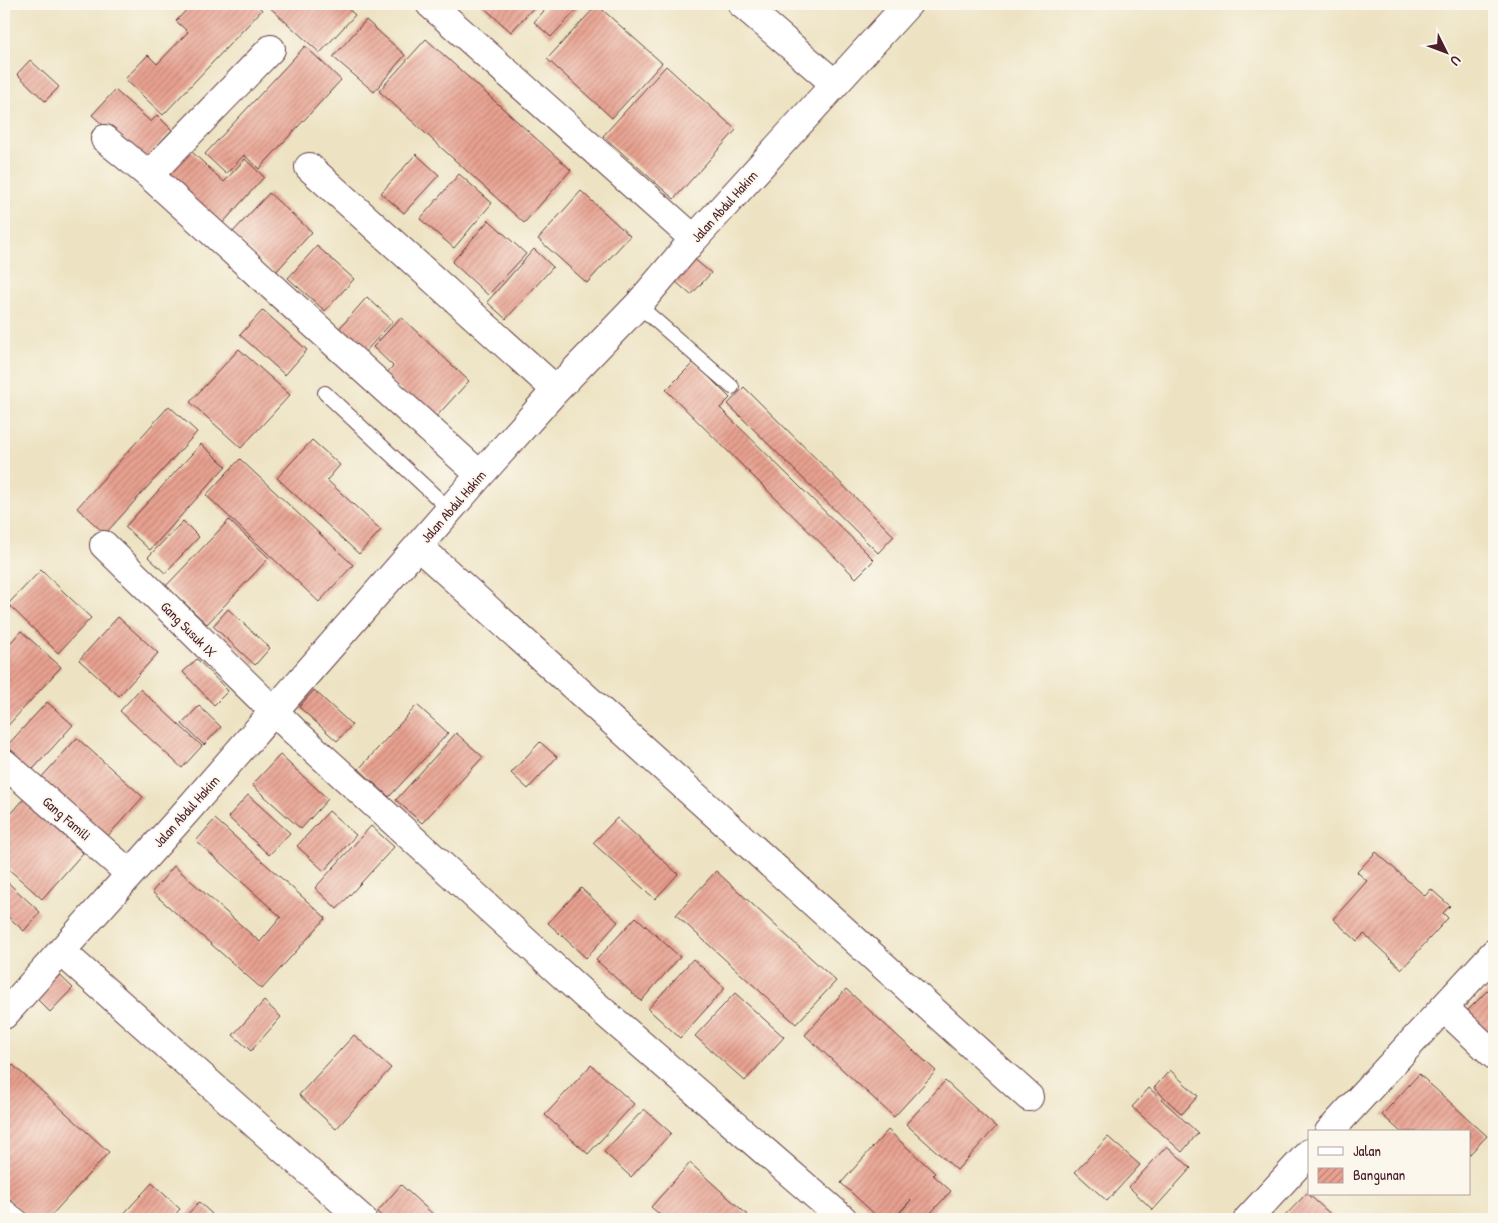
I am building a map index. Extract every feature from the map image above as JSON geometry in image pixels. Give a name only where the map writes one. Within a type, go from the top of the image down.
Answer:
[{"type":"street","points":[[430,4],[694,239]]},
{"type":"street","points":[[742,4],[835,84]]},
{"type":"street","name":"Jalan Abdul Hakim","points":[[6,1008],[62,952],[274,713],[480,474],[556,390],[638,305],[694,239],[908,4]]},
{"type":"street","points":[[149,176],[271,49]]},
{"type":"street","points":[[105,139],[149,176],[480,474]]},
{"type":"street","points":[[309,167],[556,390]]},
{"type":"street","name":"Gang Susuk IX","points":[[104,545],[274,713],[590,1000],[843,1219]]},
{"type":"street","points":[[418,546],[1029,1097]]},
{"type":"street","name":"Gang Famili","points":[[4,763],[130,874]]},
{"type":"street","points":[[62,952],[362,1219]]},
{"type":"street","points":[[1331,1130],[1494,953]]},
{"type":"street","points":[[1444,1008],[1494,1055]]},
{"type":"street","points":[[1248,1219],[1308,1154]]},
{"type":"lane","points":[[638,305],[732,387]]},
{"type":"lane","points":[[325,393],[450,510]]},
{"type":"lane","points":[[4,1205],[22,1219]]},
{"type":"building","points":[[192,4],[256,4],[262,10],[163,115],[125,79],[148,55],[157,64],[188,32],[176,21]]},
{"type":"building","points":[[266,4],[343,4],[355,15],[320,53]]},
{"type":"building","points":[[480,4],[537,4],[511,32]]},
{"type":"building","points":[[550,4],[582,4],[551,37],[534,22]]},
{"type":"building","points":[[597,5],[662,63],[612,118],[547,59]]},
{"type":"building","points":[[366,20],[405,55],[374,92],[333,57]]},
{"type":"building","points":[[426,39],[571,170],[524,223],[379,91]]},
{"type":"building","points":[[305,46],[341,80],[259,169],[244,155],[226,174],[205,154]]},
{"type":"building","points":[[30,60],[59,87],[45,101],[17,74]]},
{"type":"building","points":[[666,66],[736,130],[674,199],[603,136]]},
{"type":"building","points":[[115,90],[151,122],[157,115],[172,130],[143,161],[92,115]]},
{"type":"building","points":[[190,150],[224,182],[245,159],[264,177],[221,225],[167,175]]},
{"type":"building","points":[[416,154],[439,175],[404,213],[381,193]]},
{"type":"building","points":[[459,174],[492,203],[454,248],[420,219]]},
{"type":"building","points":[[581,191],[630,236],[587,283],[538,239]]},
{"type":"building","points":[[269,193],[312,232],[275,273],[232,233]]},
{"type":"building","points":[[489,220],[526,254],[488,295],[452,262]]},
{"type":"building","points":[[317,246],[354,279],[325,311],[288,278]]},
{"type":"building","points":[[534,249],[553,267],[506,319],[487,302]]},
{"type":"building","points":[[687,253],[711,273],[691,295],[668,275]]},
{"type":"building","points":[[367,297],[393,321],[364,353],[338,330]]},
{"type":"building","points":[[263,310],[307,350],[285,375],[240,335]]},
{"type":"building","points":[[401,317],[469,381],[433,420],[385,375],[393,366],[373,347]]},
{"type":"building","points":[[239,349],[290,395],[241,448],[190,402]]},
{"type":"building","points":[[694,362],[730,398],[720,408],[874,560],[856,578],[666,390]]},
{"type":"building","points":[[744,387],[894,536],[878,553],[728,404]]},
{"type":"building","points":[[169,406],[197,432],[105,534],[77,508]]},
{"type":"building","points":[[312,440],[340,465],[327,480],[381,530],[359,554],[277,478]]},
{"type":"building","points":[[201,444],[226,466],[150,550],[125,527]]},
{"type":"building","points":[[240,459],[353,565],[319,602],[206,495]]},
{"type":"building","points":[[229,520],[269,558],[207,624],[166,586]]},
{"type":"building","points":[[183,521],[199,537],[165,573],[148,557]]},
{"type":"building","points":[[41,570],[91,618],[58,653],[8,604]]},
{"type":"building","points":[[228,609],[270,648],[255,665],[213,626]]},
{"type":"building","points":[[118,617],[158,653],[119,696],[79,660]]},
{"type":"building","points":[[21,631],[61,667],[4,730],[4,650]]},
{"type":"building","points":[[197,659],[228,691],[214,705],[183,672]]},
{"type":"building","points":[[140,689],[202,746],[182,768],[120,711]]},
{"type":"building","points":[[314,690],[352,725],[337,741],[299,707]]},
{"type":"building","points":[[47,702],[73,725],[25,778],[4,758],[4,749]]},
{"type":"building","points":[[417,705],[448,733],[389,797],[359,769]]},
{"type":"building","points":[[199,706],[221,727],[204,745],[182,724]]},
{"type":"building","points":[[456,733],[483,757],[422,823],[396,800]]},
{"type":"building","points":[[77,738],[143,797],[105,839],[39,780]]},
{"type":"building","points":[[540,742],[557,757],[528,789],[511,773]]},
{"type":"building","points":[[280,755],[328,799],[301,829],[252,785]]},
{"type":"building","points":[[248,795],[290,833],[269,855],[228,817]]},
{"type":"building","points":[[24,799],[83,853],[42,899],[4,865],[4,822]]},
{"type":"building","points":[[329,811],[356,835],[324,871],[297,846]]},
{"type":"building","points":[[617,818],[678,874],[655,899],[593,843]]},
{"type":"building","points":[[215,819],[326,918],[262,989],[152,892],[174,866],[260,942],[281,917],[196,841]]},
{"type":"building","points":[[371,826],[394,847],[337,909],[315,888]]},
{"type":"building","points":[[1376,852],[1425,896],[1431,889],[1450,906],[1443,913],[1448,918],[1402,969],[1364,934],[1357,941],[1333,919],[1367,881],[1357,872]]},
{"type":"building","points":[[716,871],[836,981],[796,1024],[676,915]]},
{"type":"building","points":[[4,879],[40,912],[24,931],[4,913]]},
{"type":"building","points":[[581,888],[618,922],[586,958],[548,923]]},
{"type":"building","points":[[636,917],[680,957],[641,1001],[596,960]]},
{"type":"building","points":[[693,959],[725,988],[680,1038],[648,1009]]},
{"type":"building","points":[[52,968],[73,988],[50,1012],[29,991]]},
{"type":"building","points":[[1494,984],[1494,1035],[1491,1039],[1465,1013]]},
{"type":"building","points":[[846,989],[936,1071],[894,1117],[805,1035]]},
{"type":"building","points":[[735,993],[784,1037],[745,1081],[695,1036]]},
{"type":"building","points":[[264,1001],[281,1017],[251,1051],[233,1035]]},
{"type":"building","points":[[354,1035],[391,1068],[336,1129],[299,1095]]},
{"type":"building","points":[[13,1065],[109,1152],[48,1219],[31,1219],[4,1195],[4,1075]]},
{"type":"building","points":[[591,1065],[634,1104],[588,1154],[545,1115]]},
{"type":"building","points":[[1170,1070],[1198,1096],[1182,1114],[1154,1088]]},
{"type":"building","points":[[1419,1074],[1487,1136],[1470,1154],[1470,1130],[1399,1130],[1382,1115]]},
{"type":"building","points":[[945,1081],[996,1127],[957,1170],[906,1124]]},
{"type":"building","points":[[1149,1088],[1198,1133],[1182,1152],[1132,1107]]},
{"type":"building","points":[[644,1109],[671,1133],[631,1177],[604,1152]]},
{"type":"building","points":[[888,1130],[935,1173],[933,1175],[951,1191],[925,1219],[899,1219],[896,1217],[911,1200],[893,1219],[880,1219],[841,1183]]},
{"type":"building","points":[[1108,1137],[1140,1165],[1107,1201],[1075,1172]]},
{"type":"building","points":[[1167,1146],[1191,1168],[1153,1210],[1129,1187]]},
{"type":"building","points":[[690,1163],[752,1219],[665,1219],[651,1207]]},
{"type":"building","points":[[152,1183],[180,1209],[171,1219],[119,1219]]},
{"type":"building","points":[[401,1185],[435,1216],[432,1219],[385,1219],[377,1212]]},
{"type":"building","points":[[1307,1193],[1308,1196],[1336,1219],[1282,1219]]},
{"type":"building","points":[[199,1202],[212,1214],[207,1219],[183,1219]]}]
